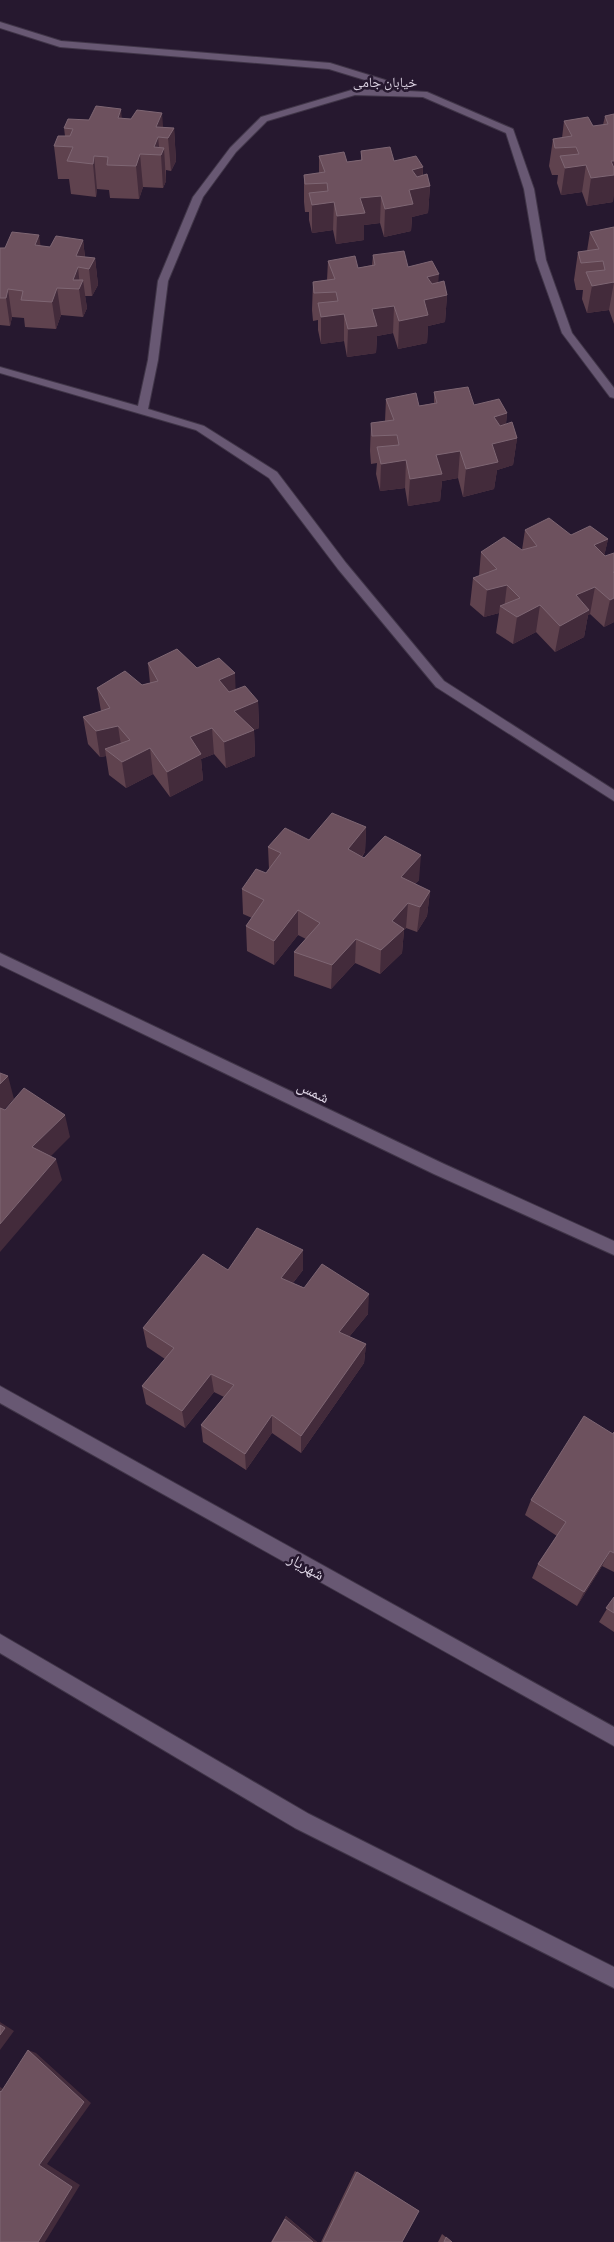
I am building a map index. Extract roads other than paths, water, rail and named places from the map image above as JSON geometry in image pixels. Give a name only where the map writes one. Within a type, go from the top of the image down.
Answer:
[{"type":"street","points":[[0,24],[60,44],[330,66],[424,94]]},
{"type":"street","name":"خیابان جامی","points":[[142,411],[153,360],[163,281],[198,197],[233,150],[264,119],[355,92],[424,94],[510,132],[528,190],[541,260],[567,333],[614,396]]},
{"type":"street","points":[[0,370],[200,428],[273,475],[342,566],[440,684],[614,796]]},
{"type":"street","name":"شمس","points":[[0,960],[439,1169],[614,1248]]},
{"type":"street","name":"شهریار","points":[[0,1394],[614,1737]]},
{"type":"street","points":[[0,1643],[302,1821],[614,1978]]}]
